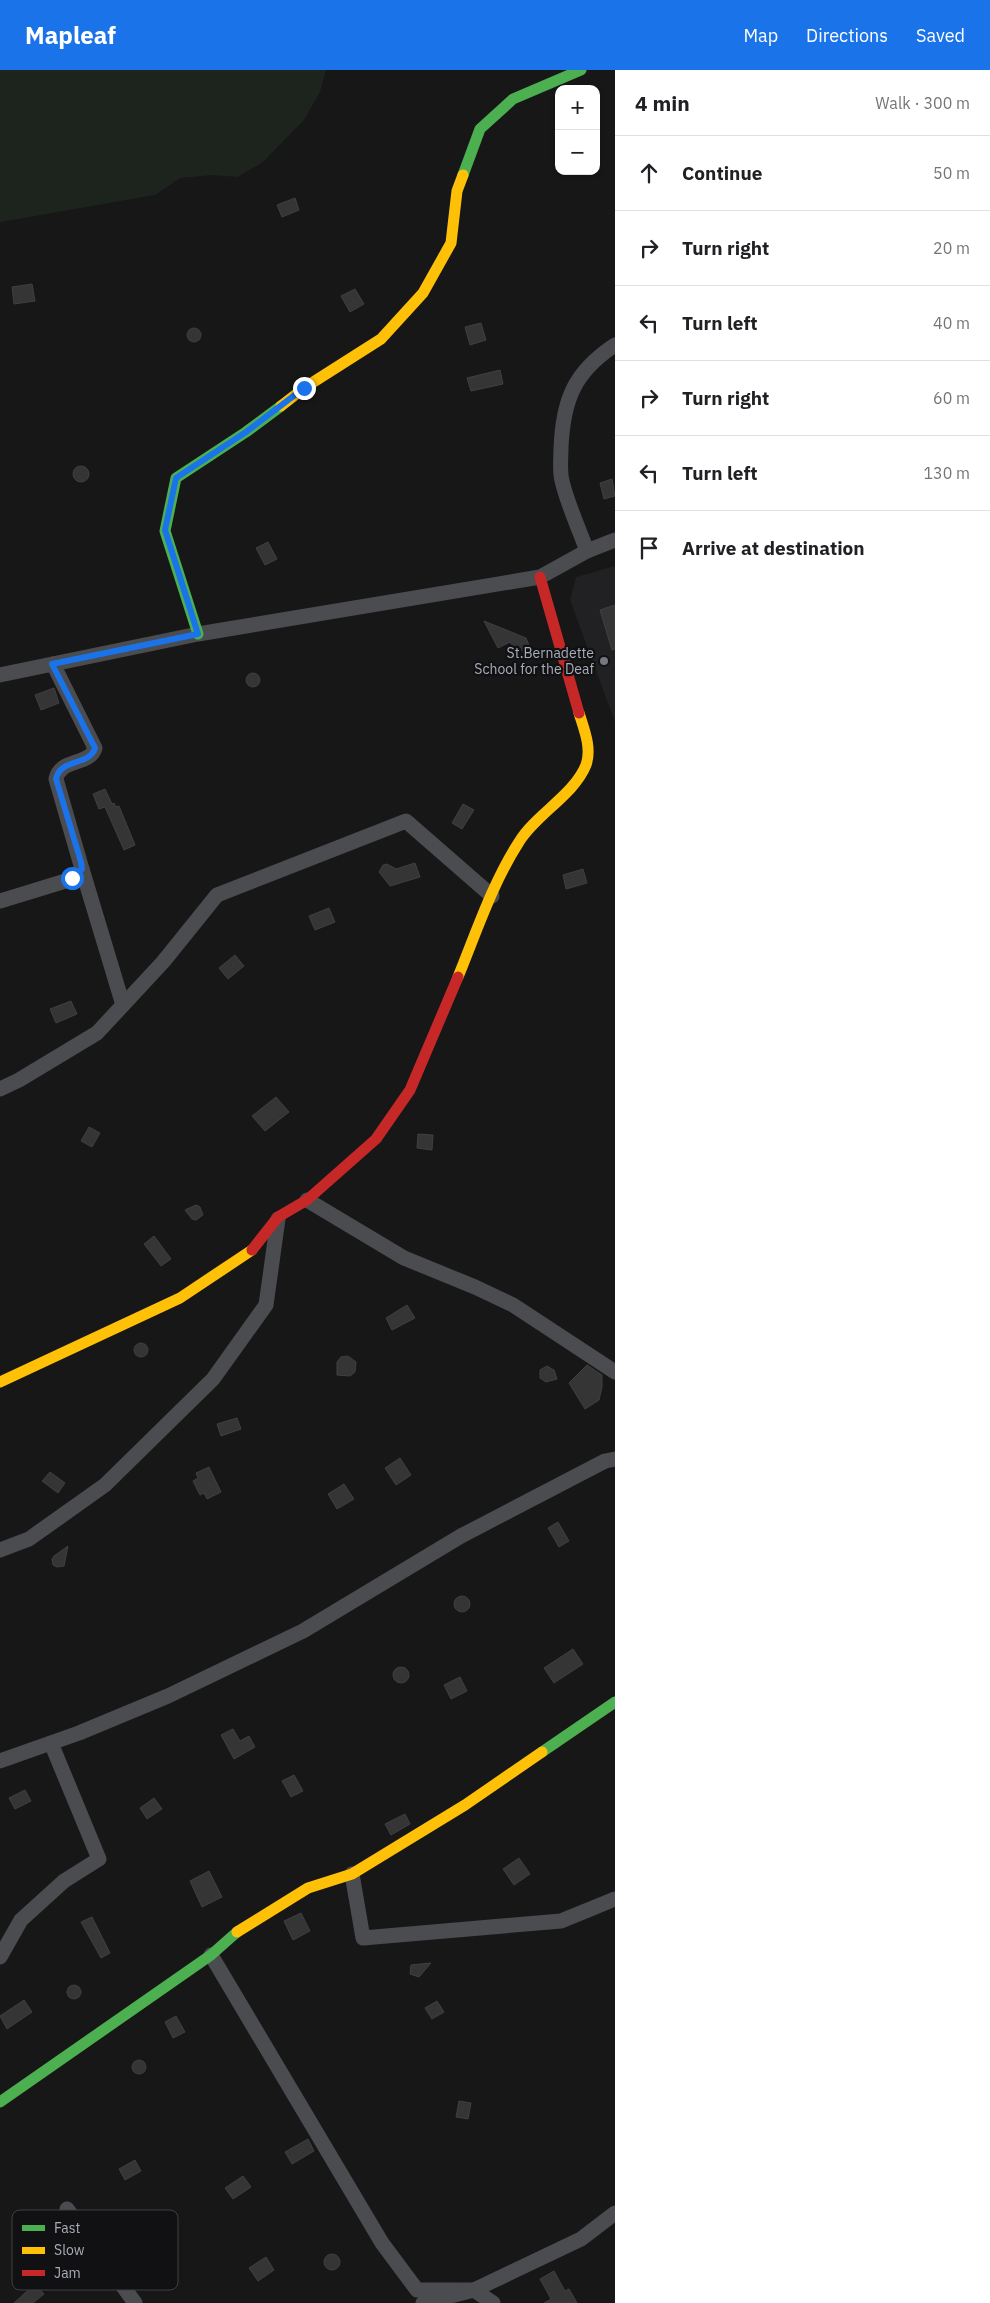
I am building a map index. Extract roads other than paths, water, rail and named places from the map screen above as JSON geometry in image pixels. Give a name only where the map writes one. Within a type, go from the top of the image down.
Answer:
[{"type":"street","points":[[198,634],[165,530],[176,478],[246,432],[304,388],[381,339],[423,293],[451,243],[457,191],[480,129],[513,99],[581,70]]},
{"type":"street","points":[[587,551],[561,476],[562,430],[567,401],[575,382],[586,368],[615,345]]},
{"type":"street","points":[[0,675],[198,634],[540,577],[587,551],[615,540]]},
{"type":"street","points":[[0,1382],[180,1298],[253,1248],[278,1217],[307,1200],[376,1139],[410,1090],[492,896],[519,841],[577,779],[586,764],[588,744],[540,577]]},
{"type":"street","points":[[52,664],[95,748],[93,754],[62,768],[57,772],[56,779],[123,1005]]},
{"type":"street","points":[[0,1090],[97,1033],[164,962],[217,895],[406,821],[492,896]]},
{"type":"street","points":[[0,901],[72,878],[82,869]]},
{"type":"street","points":[[307,1200],[404,1258],[513,1305],[615,1372]]},
{"type":"street","points":[[0,1550],[30,1539],[105,1485],[213,1379],[266,1305],[278,1217]]},
{"type":"street","points":[[0,1760],[52,1743],[168,1696],[303,1631],[461,1536],[597,1465],[615,1459]]},
{"type":"street","points":[[0,2102],[211,1955],[237,1932],[308,1888],[352,1874],[465,1804],[615,1702]]},
{"type":"street","points":[[0,1957],[22,1920],[64,1881],[99,1858],[52,1743]]},
{"type":"street","points":[[352,1874],[363,1938],[561,1921],[615,1899]]},
{"type":"street","points":[[211,1955],[382,2243],[417,2290],[474,2290],[492,2303]]},
{"type":"street","points":[[423,2303],[474,2290],[580,2239],[615,2213]]},
{"type":"street","points":[[126,2290],[135,2303]]},
{"type":"place","name":"St.Bernadette School for the Deaf","points":[[604,661]]}]
